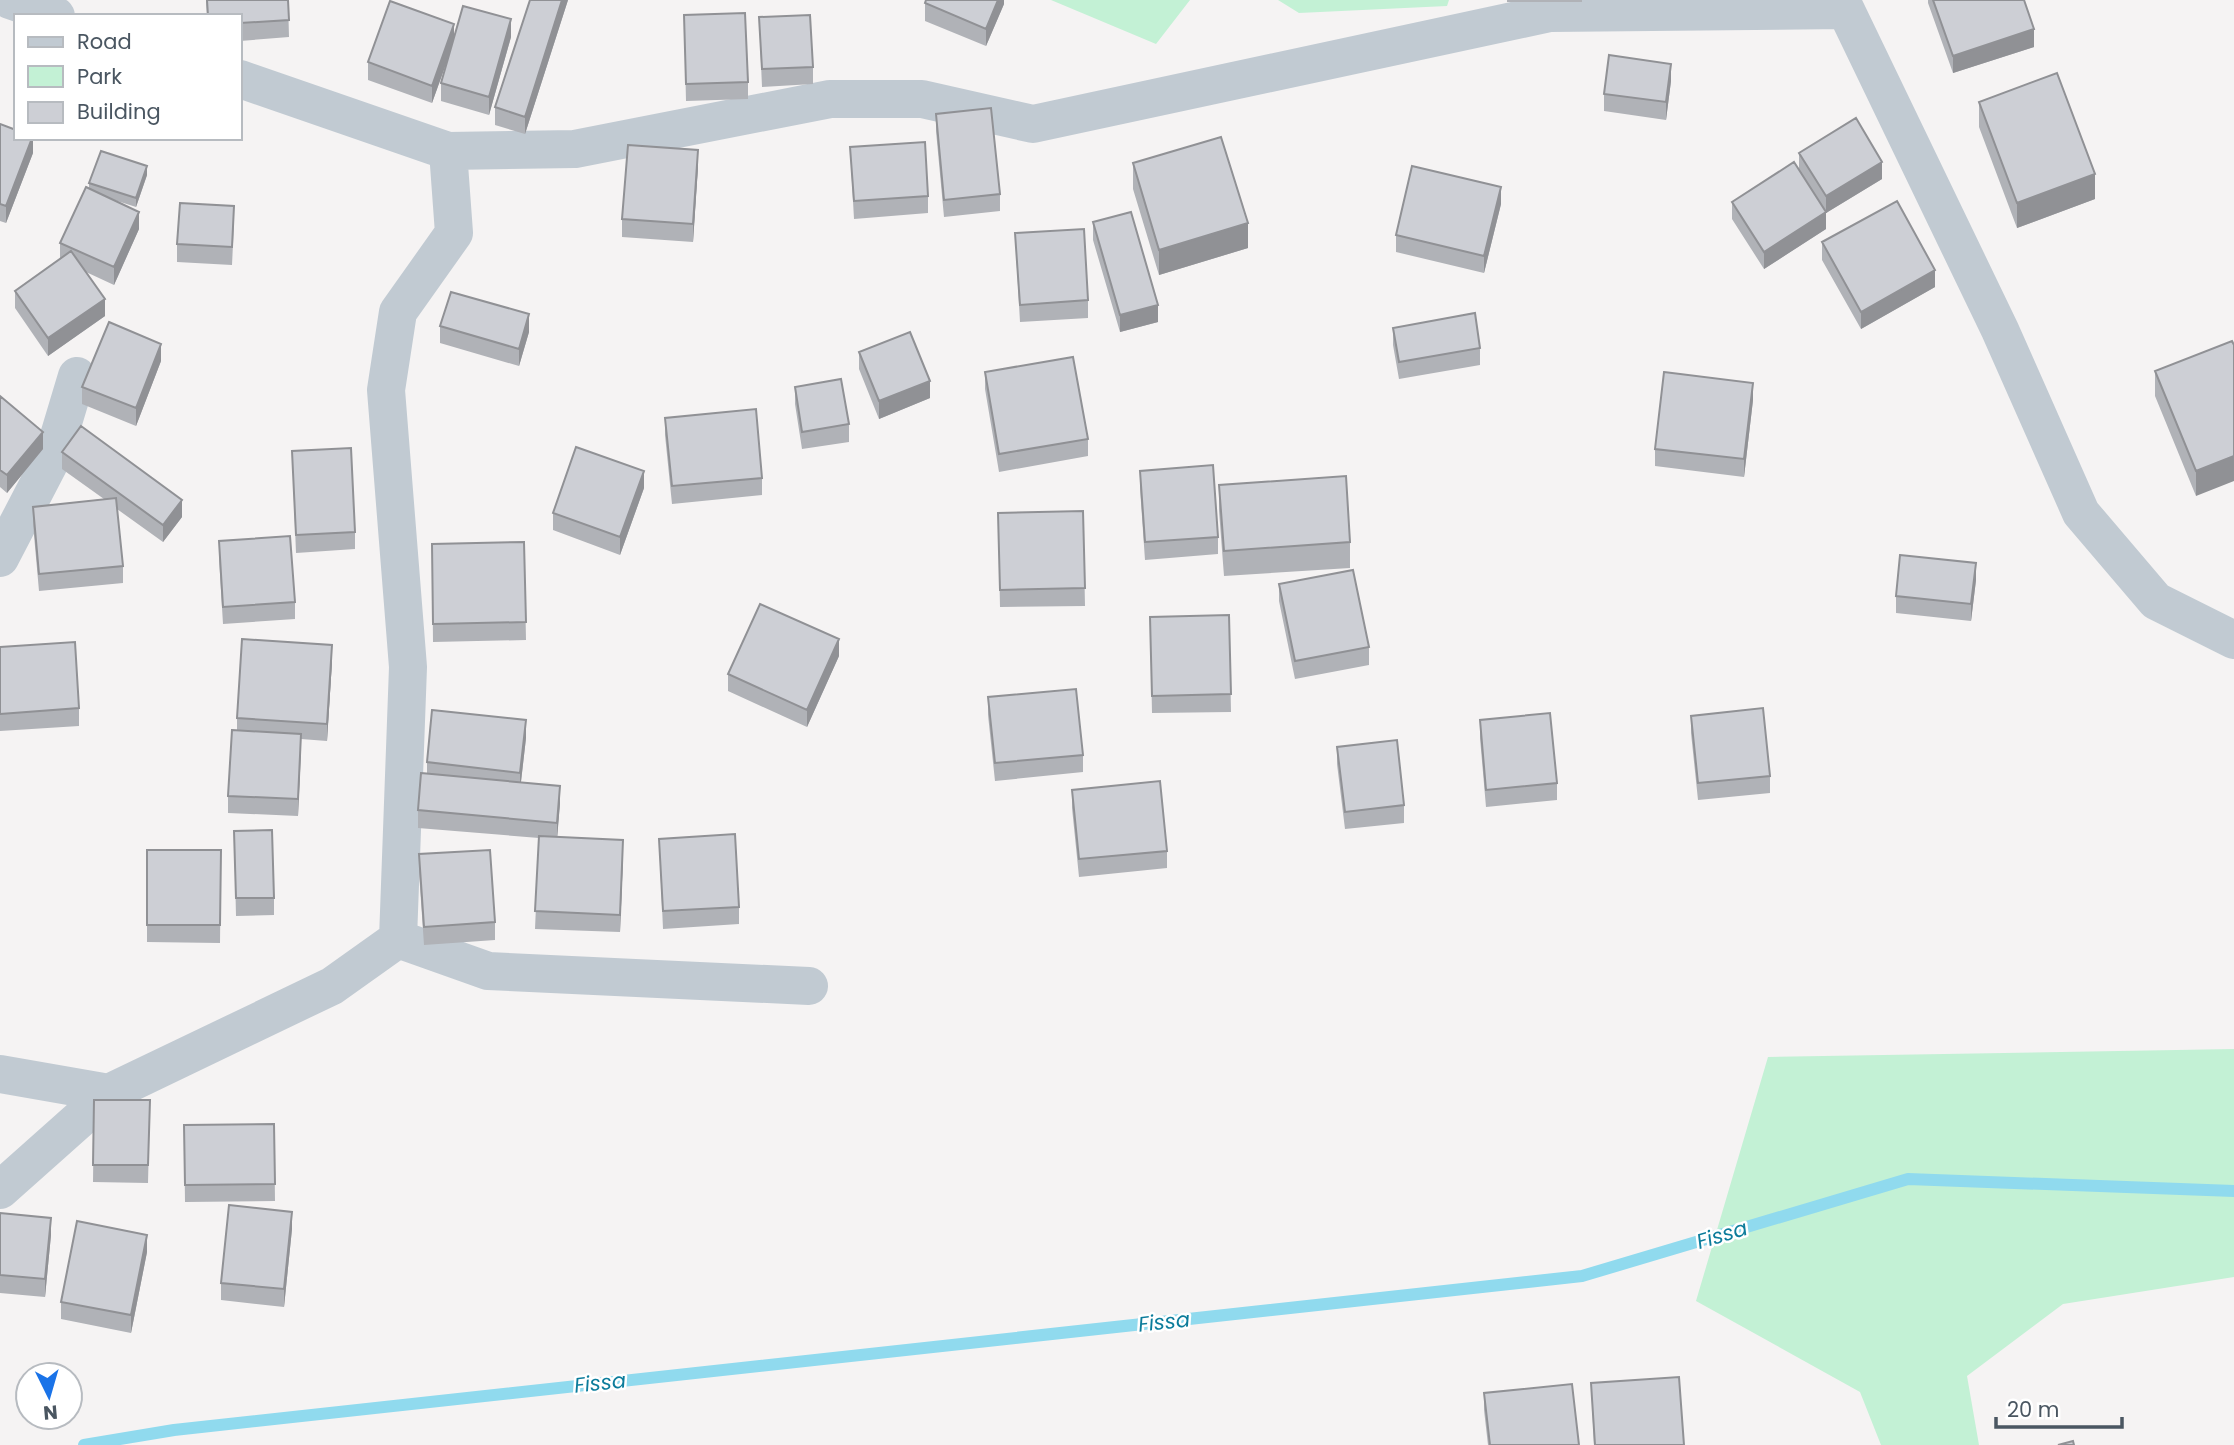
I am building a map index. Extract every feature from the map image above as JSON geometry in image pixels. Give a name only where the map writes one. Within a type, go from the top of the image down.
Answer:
[{"type":"street","points":[[10,0],[50,14]]},
{"type":"street","points":[[242,80],[448,150],[575,149],[830,99],[922,99],[1034,124],[1550,13],[1842,5],[2000,330],[2081,513],[2156,601],[2234,640]]},
{"type":"street","points":[[398,939],[408,667],[386,390],[398,312],[454,233],[448,150]]},
{"type":"street","points":[[0,558],[53,456],[77,376]]},
{"type":"street","points":[[398,939],[488,971],[809,986]]},
{"type":"street","points":[[0,1190],[109,1093],[332,986],[398,939]]},
{"type":"street","points":[[0,1074],[109,1093]]},
{"type":"green space","points":[[1051,0],[1190,0],[1156,44]]},
{"type":"green space","points":[[1278,0],[1449,0],[1447,6],[1299,13]]},
{"type":"green space","points":[[2234,1049],[2234,1277],[2063,1304],[1967,1376],[1979,1445],[1881,1445],[1860,1392],[1696,1301],[1768,1057]]},
{"type":"building","points":[[207,0],[288,0],[289,20],[242,23],[242,14],[208,14]]},
{"type":"building","points":[[530,0],[562,0],[525,117],[495,107]]},
{"type":"building","points":[[926,0],[998,0],[986,29],[925,3]]},
{"type":"building","points":[[1933,0],[2024,0],[2034,29],[1953,56]]},
{"type":"building","points":[[390,1],[454,24],[432,86],[368,62]]},
{"type":"building","points":[[463,6],[511,19],[489,97],[441,83]]},
{"type":"building","points":[[745,13],[748,82],[686,84],[684,15]]},
{"type":"building","points":[[810,15],[813,67],[762,69],[759,17]]},
{"type":"building","points":[[1609,55],[1671,64],[1666,102],[1604,94]]},
{"type":"building","points":[[2057,73],[2095,174],[2017,203],[1979,102]]},
{"type":"building","points":[[991,108],[1000,194],[944,200],[936,114]]},
{"type":"building","points":[[1856,118],[1882,162],[1826,196],[1799,153]]},
{"type":"building","points":[[0,124],[14,129],[14,140],[31,140],[6,206],[0,204]]},
{"type":"building","points":[[1221,137],[1248,223],[1159,250],[1133,163]]},
{"type":"building","points":[[925,142],[928,196],[854,201],[850,147]]},
{"type":"building","points":[[628,145],[698,150],[693,224],[622,219]]},
{"type":"building","points":[[101,151],[147,166],[136,198],[89,183]]},
{"type":"building","points":[[1794,162],[1826,212],[1764,252],[1732,202]]},
{"type":"building","points":[[1412,166],[1501,187],[1484,256],[1396,235]]},
{"type":"building","points":[[86,187],[139,212],[114,267],[60,243]]},
{"type":"building","points":[[1897,201],[1935,270],[1861,312],[1822,242]]},
{"type":"building","points":[[180,203],[234,206],[232,247],[177,244]]},
{"type":"building","points":[[1131,212],[1158,305],[1120,315],[1093,222]]},
{"type":"building","points":[[1084,229],[1088,300],[1020,305],[1015,233]]},
{"type":"building","points":[[71,251],[105,299],[48,338],[15,291]]},
{"type":"building","points":[[451,292],[529,314],[519,349],[440,326]]},
{"type":"building","points":[[1475,313],[1480,348],[1399,362],[1393,328]]},
{"type":"building","points":[[109,322],[161,344],[136,408],[82,387]]},
{"type":"building","points":[[910,332],[930,381],[879,401],[859,352]]},
{"type":"building","points":[[2232,341],[2234,456],[2196,471],[2155,371]]},
{"type":"building","points":[[1073,357],[1088,439],[999,454],[985,372]]},
{"type":"building","points":[[1664,372],[1753,383],[1744,459],[1655,449]]},
{"type":"building","points":[[841,379],[849,424],[802,432],[795,387]]},
{"type":"building","points":[[0,396],[43,432],[7,475],[0,470]]},
{"type":"building","points":[[756,409],[762,478],[672,486],[665,418]]},
{"type":"building","points":[[81,426],[182,500],[163,525],[62,452]]},
{"type":"building","points":[[576,447],[644,471],[620,537],[553,513]]},
{"type":"building","points":[[351,448],[355,532],[296,535],[292,451]]},
{"type":"building","points":[[1213,465],[1218,537],[1145,542],[1140,471]]},
{"type":"building","points":[[1346,476],[1350,542],[1224,551],[1219,485]]},
{"type":"building","points":[[116,498],[123,566],[39,574],[33,507]]},
{"type":"building","points":[[1083,511],[1085,588],[1000,590],[998,513]]},
{"type":"building","points":[[290,536],[295,602],[223,607],[219,541]]},
{"type":"building","points":[[524,542],[526,622],[433,624],[432,544]]},
{"type":"building","points":[[1900,555],[1976,563],[1971,604],[1896,596]]},
{"type":"building","points":[[1353,570],[1369,647],[1295,661],[1279,584]]},
{"type":"building","points":[[760,604],[839,639],[807,710],[728,674]]},
{"type":"building","points":[[1229,615],[1231,694],[1152,696],[1150,617]]},
{"type":"building","points":[[242,639],[332,645],[327,724],[237,718]]},
{"type":"building","points":[[75,642],[79,708],[0,714],[0,647]]},
{"type":"building","points":[[1076,689],[1083,755],[995,763],[988,697]]},
{"type":"building","points":[[1763,708],[1770,776],[1698,783],[1691,716]]},
{"type":"building","points":[[432,710],[526,720],[520,773],[427,762]]},
{"type":"building","points":[[1550,713],[1557,783],[1486,790],[1480,720]]},
{"type":"building","points":[[232,730],[301,734],[298,799],[228,796]]},
{"type":"building","points":[[1397,740],[1404,805],[1345,812],[1337,747]]},
{"type":"building","points":[[421,773],[560,786],[557,823],[418,810]]},
{"type":"building","points":[[1160,781],[1167,851],[1079,859],[1072,790]]},
{"type":"building","points":[[272,830],[274,898],[236,898],[234,831]]},
{"type":"building","points":[[735,834],[739,907],[663,911],[659,839]]},
{"type":"building","points":[[539,836],[623,840],[620,915],[535,911]]},
{"type":"building","points":[[147,850],[221,850],[220,925],[147,925]]},
{"type":"building","points":[[490,850],[495,922],[424,927],[419,854]]},
{"type":"building","points":[[94,1100],[150,1100],[148,1165],[93,1165]]},
{"type":"building","points":[[274,1124],[275,1184],[185,1185],[184,1125]]},
{"type":"building","points":[[229,1205],[292,1212],[284,1289],[221,1283]]},
{"type":"building","points":[[0,1213],[51,1218],[45,1279],[0,1275]]},
{"type":"building","points":[[77,1221],[147,1235],[131,1315],[61,1302]]},
{"type":"building","points":[[1679,1377],[1684,1445],[1595,1445],[1591,1383]]},
{"type":"building","points":[[1572,1384],[1579,1445],[1490,1445],[1484,1393]]},
{"type":"building","points":[[2073,1441],[2074,1445],[2058,1445]]},
{"type":"waterway","name":"Fissa","points":[[84,1445],[174,1430],[1582,1276],[1908,1179],[2234,1191]]}]
